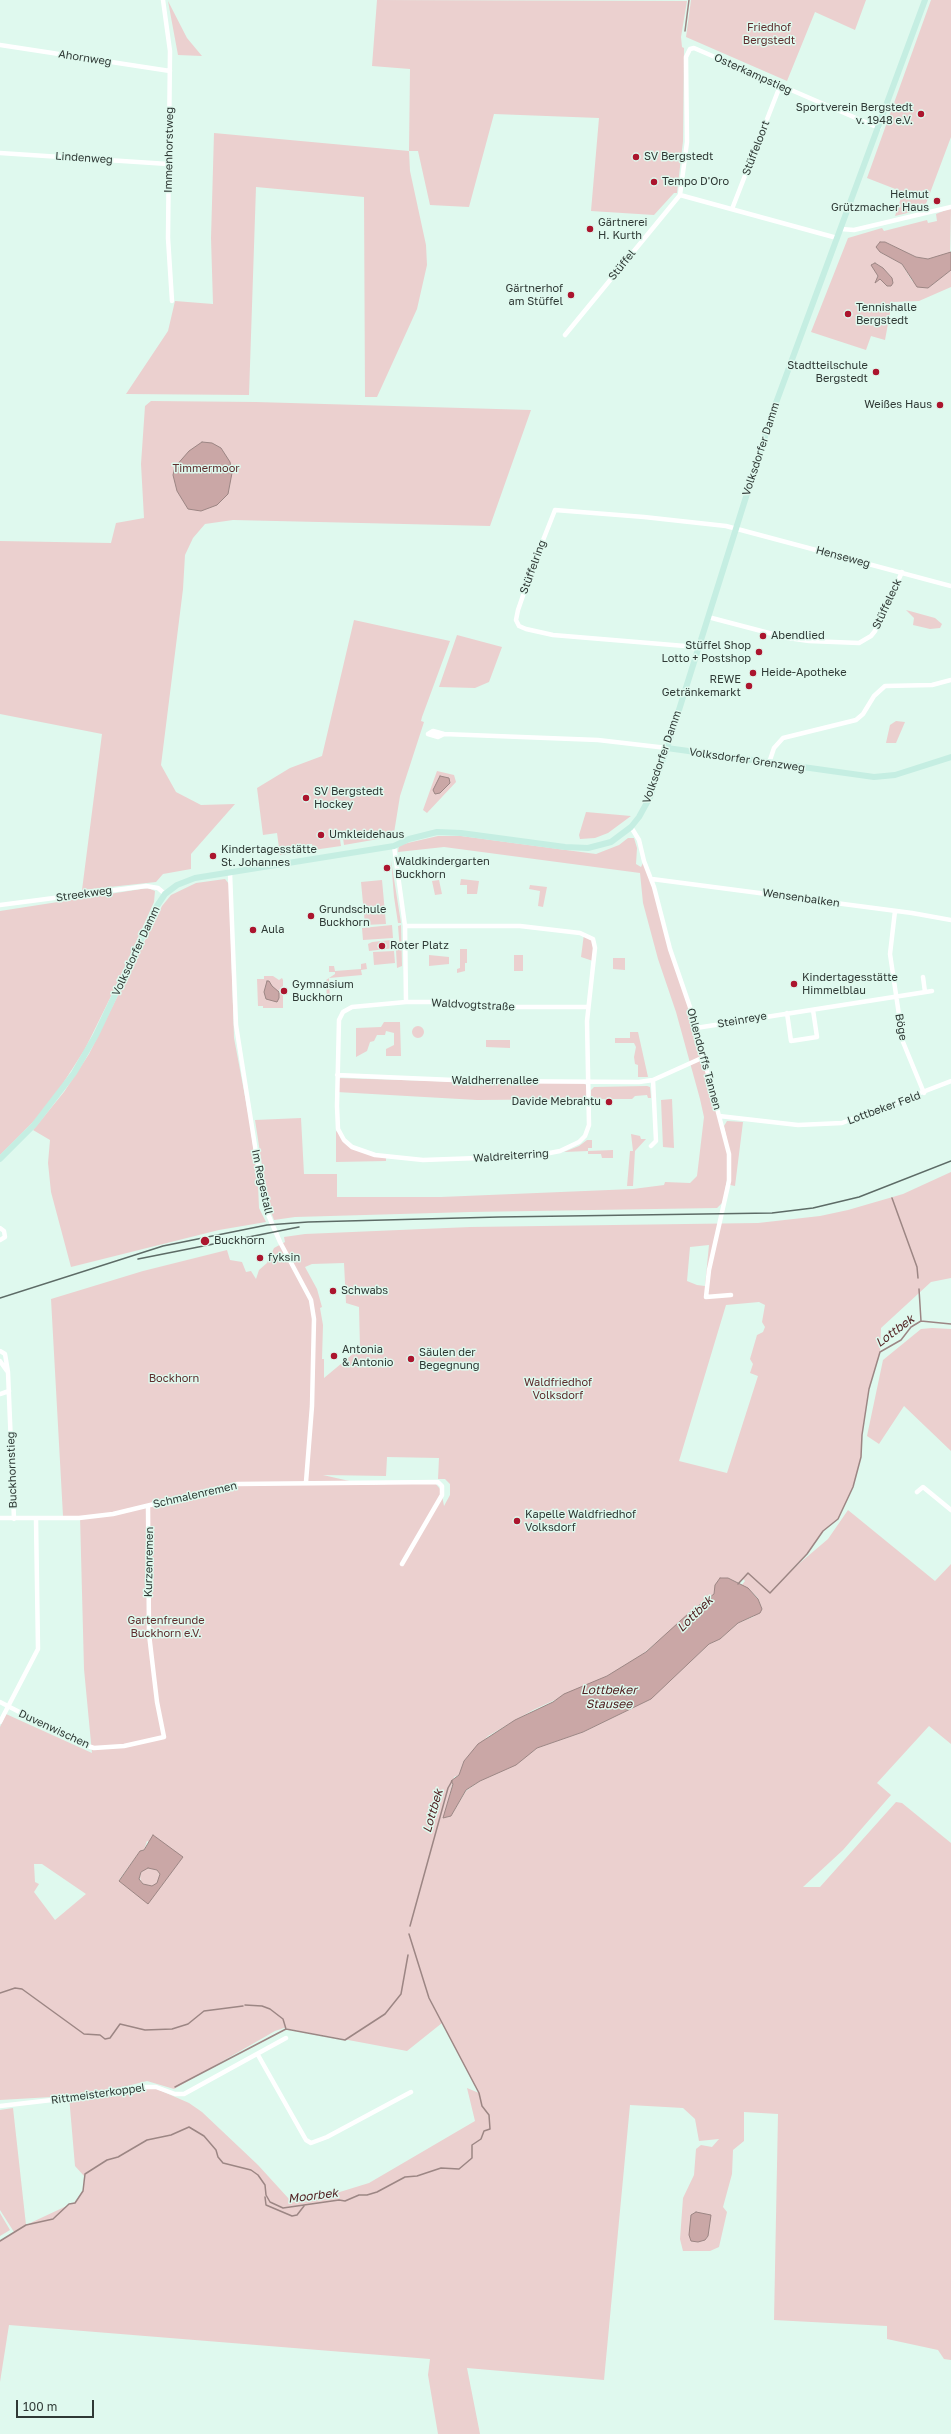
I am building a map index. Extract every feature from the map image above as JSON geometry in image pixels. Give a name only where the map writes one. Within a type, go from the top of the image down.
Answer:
[{"type":"main road","name":"Volksdorfer Damm","points":[[0,1159],[44,1114],[80,1063],[102,1022],[154,911],[165,894],[185,881],[394,846],[408,839],[450,832],[582,849],[608,843],[631,827],[645,806],[667,748],[773,411],[925,0]]},
{"type":"main road","name":"Volksdorfer Grenzweg","points":[[667,748],[769,763],[882,777],[903,773],[951,757]]},
{"type":"street","name":"Immenhorstweg","points":[[163,0],[170,71],[168,238],[172,269],[172,301]]},
{"type":"street","name":"Ahornweg","points":[[0,45],[170,71]]},
{"type":"street","name":"Osterkampstieg","points":[[680,195],[687,142],[686,57],[687,52],[694,48],[878,128]]},
{"type":"street","name":"Stüffeloort","points":[[732,209],[780,86]]},
{"type":"street","name":"Lindenweg","points":[[0,153],[168,164]]},
{"type":"street","points":[[680,195],[837,238]]},
{"type":"street","name":"Stüffel","points":[[565,335],[680,195]]},
{"type":"street","points":[[840,229],[854,230],[951,207]]},
{"type":"street","name":"Stüffelring","points":[[697,649],[685,646],[553,635],[526,630],[516,620],[533,566],[555,510],[644,517],[735,528]]},
{"type":"street","name":"Henseweg","points":[[735,528],[951,586]]},
{"type":"street","name":"Stüffeleck","points":[[708,617],[788,638],[820,642],[859,643],[871,636],[875,631],[902,572]]},
{"type":"street","points":[[769,763],[774,748],[783,738],[856,720],[863,714],[874,696],[885,686],[932,685],[951,680]]},
{"type":"street","name":"Volksdorfer Grenzweg","points":[[444,734],[598,740],[667,748]]},
{"type":"street","name":"Ohlendorffs Tannen","points":[[631,827],[639,840],[644,861],[652,879],[670,949],[696,1028],[729,1154],[729,1181],[709,1270],[706,1297],[731,1295]]},
{"type":"street","points":[[394,846],[405,926],[406,1002]]},
{"type":"street","name":"Im Regestall","points":[[230,873],[237,1036],[267,1212],[280,1242],[311,1300],[314,1319],[312,1406],[306,1482]]},
{"type":"street","name":"Wensenbalken","points":[[652,879],[895,911],[951,920]]},
{"type":"street","name":"Streekweg","points":[[0,905],[146,886],[158,888],[165,894]]},
{"type":"street","name":"Böge","points":[[895,911],[890,946],[896,997],[904,1044],[924,1093]]},
{"type":"street","name":"Waldreiterring","points":[[405,926],[520,926],[588,935],[593,939],[595,948],[587,1007],[589,1125],[582,1139],[574,1146],[560,1151],[521,1157],[416,1160],[379,1156],[357,1150],[344,1140],[338,1129],[337,1025],[343,1012],[358,1005],[406,1002]]},
{"type":"street","points":[[923,977],[925,992]]},
{"type":"street","name":"Steinreye","points":[[696,1028],[932,991]]},
{"type":"street","name":"Waldvogtstraße","points":[[406,1002],[456,1002],[477,1007],[587,1007]]},
{"type":"street","points":[[787,1013],[791,1041],[817,1037],[812,1010]]},
{"type":"street","name":"Waldherrenallee","points":[[337,1075],[477,1081],[639,1082],[653,1080],[704,1057]]},
{"type":"street","points":[[651,1146],[656,1141],[653,1080]]},
{"type":"street","name":"Lottbeker Feld","points":[[719,1116],[798,1125],[827,1125],[855,1119],[924,1093],[951,1081]]},
{"type":"street","points":[[0,1228],[4,1231],[5,1237],[0,1240]]},
{"type":"street","name":"Buckhornstieg","points":[[0,1351],[4,1354],[8,1372],[14,1519]]},
{"type":"street","points":[[0,1361],[8,1372]]},
{"type":"street","points":[[0,1394],[9,1391]]},
{"type":"street","name":"Schmalenremen","points":[[0,1518],[79,1518],[148,1506],[237,1484],[306,1482],[438,1482],[442,1486],[442,1495],[402,1564]]},
{"type":"street","points":[[917,1492],[924,1487],[951,1510]]},
{"type":"street","name":"Kurzenremen","points":[[148,1506],[149,1634],[157,1702],[164,1737]]},
{"type":"street","points":[[0,1702],[8,1707],[38,1649],[36,1519]]},
{"type":"street","name":"Duvenwischen","points":[[0,1722],[8,1707],[81,1744],[94,1748],[124,1746],[164,1737]]},
{"type":"street","name":"Rittmeisterkoppel","points":[[0,2106],[112,2093],[143,2087],[156,2087],[175,2094],[184,2094],[258,2055],[286,2038]]},
{"type":"street","points":[[258,2055],[306,2140],[311,2143],[327,2137],[411,2092]]},
{"type":"green space","points":[[377,0],[687,1],[681,37],[682,47],[684,48],[683,141],[677,193],[674,193],[654,215],[591,211],[599,118],[494,114],[469,207],[430,205],[418,151],[409,151],[410,69],[372,66]]},
{"type":"green space","name":"Friedhof Bergstedt","points":[[691,0],[866,0],[855,30],[815,12],[787,81],[686,37]]},
{"type":"green space","name":"Sportverein Bergstedt v. 1948 e.V.","points":[[931,0],[951,0],[951,137],[924,209],[895,216],[903,192],[867,178]]},
{"type":"green space","points":[[168,1],[187,38],[202,56],[178,55]]},
{"type":"green space","points":[[214,133],[409,151],[410,171],[426,245],[427,265],[417,309],[377,397],[365,397],[364,197],[256,187],[249,395],[126,394],[168,331],[175,301],[213,304],[211,238]]},
{"type":"green space","points":[[951,208],[950,253],[928,259],[916,257],[885,242],[880,252],[902,264],[912,281],[928,288],[951,270],[951,287],[919,301],[892,302],[885,340],[871,336],[866,350],[811,332],[848,238],[882,228],[884,231],[927,220],[928,223],[937,221],[936,214]],"holes":[[[875,263],[883,268],[892,278],[880,279],[876,282],[878,276]]]},
{"type":"green space","name":"Timmermoor","points":[[151,401],[256,402],[531,410],[490,526],[233,520],[205,524],[193,538],[185,555],[183,589],[161,765],[176,792],[201,805],[235,804],[191,854],[191,869],[163,874],[156,882],[82,890],[102,734],[0,714],[0,541],[111,543],[116,523],[144,518],[141,464],[145,406]]},
{"type":"green space","points":[[906,610],[935,618],[942,624],[940,628],[930,629],[913,625],[914,618]]},
{"type":"green space","points":[[354,620],[450,641],[422,717],[421,721],[424,722],[400,796],[394,833],[390,837],[344,845],[343,838],[340,839],[341,846],[313,850],[312,844],[308,844],[309,851],[280,855],[277,833],[263,835],[257,788],[290,768],[322,756]]},
{"type":"green space","points":[[457,635],[502,647],[489,682],[475,688],[439,687]]},
{"type":"green space","points":[[896,721],[905,722],[896,743],[886,743],[890,725]]},
{"type":"green space","points":[[437,771],[454,775],[456,782],[427,813],[423,810]]},
{"type":"green space","points":[[586,812],[631,816],[608,833],[595,838],[580,839],[579,835]]},
{"type":"green space","points":[[438,836],[461,836],[596,854],[619,845],[628,838],[634,838],[637,848],[636,864],[641,867],[644,861],[692,1013],[729,1154],[729,1168],[723,1202],[717,1208],[470,1212],[295,1217],[274,1220],[268,1204],[255,1120],[301,1118],[304,1174],[337,1174],[337,1197],[441,1197],[633,1189],[664,1185],[665,1182],[690,1183],[697,1176],[704,1117],[676,1012],[658,959],[643,903],[640,873],[444,847],[398,852],[399,845]]},
{"type":"green space","points":[[391,860],[401,923],[398,923]]},
{"type":"green space","points":[[225,879],[229,884],[234,1038],[250,1123],[258,1184],[259,1208],[266,1222],[219,1230],[71,1267],[51,1192],[48,1163],[50,1140],[33,1130],[64,1092],[89,1054],[162,906],[171,895],[196,883]]},
{"type":"green space","points":[[461,879],[479,881],[477,894],[467,894],[467,885],[460,885]]},
{"type":"green space","points":[[382,880],[386,924],[365,925],[361,882]]},
{"type":"green space","points":[[439,880],[442,894],[435,895],[432,881]]},
{"type":"green space","points":[[530,885],[547,887],[543,907],[538,906],[540,891],[529,889]]},
{"type":"green space","points":[[148,888],[155,891],[154,902],[118,982],[85,1049],[60,1088],[38,1117],[0,1155],[0,911]]},
{"type":"green space","points":[[392,925],[393,938],[363,940],[362,928]]},
{"type":"green space","points":[[401,925],[402,966],[397,968],[396,950],[400,950],[398,926]]},
{"type":"green space","points":[[584,934],[593,939],[593,961],[581,957]]},
{"type":"green space","name":"Roter Platz","points":[[395,941],[395,948],[369,951],[368,944],[372,942]]},
{"type":"green space","points":[[460,949],[467,949],[467,963],[465,963],[465,971],[457,973],[457,969],[460,968]]},
{"type":"green space","points":[[394,951],[395,963],[374,965],[373,952]]},
{"type":"green space","points":[[429,955],[449,957],[449,964],[429,966]]},
{"type":"green space","points":[[514,955],[523,955],[523,971],[514,971]]},
{"type":"green space","points":[[613,958],[625,958],[625,970],[613,969]]},
{"type":"green space","points":[[366,963],[367,969],[361,970],[362,975],[329,978],[335,974],[335,972],[329,972],[329,966],[334,966],[335,971],[361,969],[361,964]]},
{"type":"green space","points":[[264,976],[273,976],[279,980],[282,978],[283,1008],[263,1008],[263,1006],[258,1006],[257,979],[264,979]]},
{"type":"green space","points":[[329,978],[330,1002],[327,1000],[326,980]]},
{"type":"green space","points":[[384,1022],[400,1022],[401,1056],[386,1056],[386,1049],[394,1045],[394,1033],[386,1031],[385,1035],[377,1035],[374,1041],[370,1042],[367,1051],[356,1057],[356,1028],[381,1027]]},
{"type":"green space","points":[[416,1026],[420,1026],[424,1032],[420,1038],[416,1038],[412,1034],[412,1030]]},
{"type":"green space","points":[[630,1032],[638,1032],[648,1077],[638,1077],[638,1065],[635,1064],[634,1057],[636,1047],[634,1043],[615,1043],[615,1038],[630,1038]]},
{"type":"green space","points":[[486,1040],[510,1040],[510,1048],[486,1047]]},
{"type":"green space","points":[[337,1078],[495,1083],[583,1083],[588,1086],[588,1099],[477,1100],[337,1092]]},
{"type":"green space","points":[[594,1087],[650,1087],[651,1098],[648,1098],[647,1095],[635,1096],[632,1099],[595,1099],[595,1102],[591,1102],[591,1090]]},
{"type":"green space","points":[[672,1099],[674,1148],[663,1147],[661,1100]]},
{"type":"green space","points":[[727,1121],[743,1122],[735,1186],[730,1185],[731,1158],[724,1126]]},
{"type":"green space","points":[[338,1129],[347,1144],[386,1157],[386,1161],[336,1162],[336,1132]]},
{"type":"green space","points":[[631,1134],[640,1136],[641,1139],[646,1139],[635,1151],[633,1186],[627,1186],[630,1151],[633,1151]]},
{"type":"green space","points":[[587,1140],[592,1140],[592,1148],[588,1148],[588,1151],[564,1152],[579,1146]]},
{"type":"green space","points":[[613,1150],[613,1158],[602,1158],[601,1154],[588,1154],[588,1151]]},
{"type":"green space","points":[[951,1172],[951,1278],[931,1282],[881,1328],[880,1352],[869,1389],[862,1435],[861,1457],[853,1487],[838,1519],[823,1531],[807,1554],[788,1573],[828,1539],[848,1510],[935,1581],[951,1564],[951,1744],[929,1726],[877,1783],[891,1795],[843,1850],[803,1887],[820,1887],[896,1802],[902,1803],[951,1843],[951,2360],[944,2359],[938,2350],[887,2339],[887,2326],[774,2320],[778,2114],[744,2112],[744,2141],[733,2150],[732,2174],[723,2207],[727,2212],[719,2247],[710,2251],[683,2251],[680,2239],[683,2198],[694,2175],[696,2149],[701,2145],[712,2147],[719,2139],[699,2141],[695,2119],[683,2108],[630,2105],[604,2380],[467,2368],[480,2434],[438,2434],[428,2375],[430,2359],[9,2325],[0,2382],[0,2241],[14,2232],[0,2210],[0,2110],[13,2108],[26,2225],[75,2202],[83,2190],[84,2176],[75,2166],[69,2096],[0,2100],[0,1727],[6,1714],[92,1753],[84,1669],[80,1516],[63,1516],[51,1299],[143,1271],[227,1250],[230,1260],[242,1262],[246,1272],[251,1271],[256,1279],[259,1270],[267,1263],[274,1248],[285,1242],[284,1237],[305,1234],[470,1227],[758,1223],[820,1216],[848,1210],[903,1194]],"holes":[[[709,1245],[705,1286],[687,1281],[690,1247]],[[344,1263],[346,1303],[359,1307],[360,1348],[324,1378],[324,1359],[322,1359],[323,1325],[320,1308],[322,1307],[317,1289],[305,1267],[312,1264]],[[759,1302],[765,1305],[762,1322],[765,1327],[763,1332],[757,1335],[750,1359],[753,1364],[750,1373],[758,1376],[727,1473],[679,1461],[726,1305]],[[387,1457],[439,1458],[438,1479],[445,1479],[450,1484],[450,1495],[444,1506],[441,1490],[434,1482],[367,1485],[323,1475],[386,1476]],[[720,1578],[728,1578],[738,1583],[743,1579],[745,1581],[741,1586],[748,1588],[758,1598],[762,1609],[753,1617],[738,1623],[720,1639],[709,1644],[649,1700],[583,1732],[537,1748],[515,1765],[480,1781],[466,1791],[451,1816],[444,1818],[454,1777],[459,1775],[464,1761],[488,1736],[533,1710],[607,1676],[638,1658],[714,1594]],[[147,1841],[183,1857],[148,1903],[119,1880],[140,1851],[144,1850]],[[34,1864],[42,1864],[86,1894],[55,1920],[34,1892],[39,1884],[35,1882]],[[442,2023],[479,2093],[467,2088],[475,2121],[369,2183],[330,2195],[289,2199],[258,2165],[202,2112],[189,2103],[157,2089],[148,2088],[113,2096],[111,2090],[147,2081],[174,2089],[275,2031],[284,2028],[407,2051]]]},
{"type":"green space","points":[[921,1329],[951,1329],[951,1451],[904,1406],[879,1444],[867,1436],[883,1360]]},
{"type":"green space","points":[[150,1867],[157,1870],[160,1877],[157,1884],[150,1887],[143,1884],[140,1877],[143,1870]]},
{"type":"green space","points":[[0,2213],[10,2230],[0,2236]]},
{"type":"water","points":[[880,242],[885,242],[916,257],[928,259],[951,252],[951,270],[928,288],[917,287],[902,264],[880,252],[876,247]]},
{"type":"water","points":[[875,263],[883,268],[892,278],[893,283],[891,286],[887,286],[880,279],[875,283],[878,276],[871,265]]},
{"type":"water","points":[[202,442],[212,443],[221,448],[230,462],[232,473],[228,494],[217,505],[201,511],[188,509],[177,491],[173,475],[175,467],[189,451]]},
{"type":"water","points":[[440,776],[449,778],[450,783],[440,793],[435,794],[433,790]]},
{"type":"water","points":[[267,981],[269,981],[279,992],[277,1002],[266,999],[264,992]]},
{"type":"water","name":"Lottbeker Stausee","points":[[720,1578],[728,1578],[748,1588],[758,1599],[762,1609],[760,1613],[738,1623],[720,1639],[709,1644],[651,1699],[583,1732],[537,1748],[516,1765],[480,1781],[466,1790],[451,1816],[443,1818],[453,1784],[451,1781],[459,1775],[464,1761],[478,1744],[515,1720],[553,1702],[564,1694],[607,1676],[646,1652],[689,1613],[714,1594],[715,1585]]},
{"type":"water","points":[[153,1835],[183,1857],[148,1904],[119,1881],[140,1851],[144,1850]],"holes":[[[148,1868],[157,1870],[160,1874],[157,1883],[152,1886],[143,1884],[139,1879],[141,1872]]]},
{"type":"water","points":[[696,2212],[711,2215],[708,2236],[705,2240],[698,2242],[691,2241],[689,2235],[691,2215]]},
{"type":"waterway","points":[[685,31],[689,0]]},
{"type":"waterway","points":[[892,1198],[917,1267],[918,1278]]},
{"type":"waterway","points":[[919,1289],[921,1321]]},
{"type":"waterway","name":"Lottbek","points":[[738,1584],[748,1573],[770,1593],[807,1554],[823,1531],[838,1519],[853,1487],[861,1457],[862,1435],[869,1389],[880,1352],[901,1340],[911,1327],[921,1321],[951,1324]]},
{"type":"waterway","name":"Lottbek","points":[[410,1926],[448,1788],[452,1781]]},
{"type":"waterway","name":"Moorbek","points":[[0,2241],[26,2225],[53,2219],[69,2204],[75,2203],[83,2191],[85,2174],[107,2160],[118,2157],[147,2140],[171,2135],[189,2127],[204,2136],[216,2150],[218,2157],[223,2163],[251,2170],[258,2175],[265,2185],[266,2195],[270,2202],[283,2208],[339,2200],[345,2201],[359,2195],[367,2195],[377,2192],[405,2177],[417,2176],[441,2168],[459,2169],[472,2158],[472,2145],[481,2139],[484,2131],[490,2129],[489,2115],[482,2106],[479,2093],[429,1998],[409,1934]]},
{"type":"waterway","points":[[245,2005],[262,2006],[270,2009],[283,2019],[286,2029],[345,2040],[385,2014],[401,1994],[408,1955]]},
{"type":"waterway","points":[[0,1993],[15,1988],[22,1989],[84,2034],[100,2035],[105,2039],[110,2038],[120,2024],[145,2030],[172,2029],[188,2024],[204,2011],[243,2006]]},
{"type":"waterway","points":[[175,2087],[286,2029]]},
{"type":"waterway","points":[[265,2197],[266,2205],[292,2216],[297,2215],[304,2206]]},
{"type":"railway","points":[[0,1298],[163,1246],[267,1225],[308,1222],[499,1217],[772,1213],[813,1208],[859,1197],[951,1161]]},
{"type":"railway","points":[[138,1259],[299,1227]]},
{"type":"place","name":"Sportverein Bergstedt v. 1948 e.V.","points":[[921,114]]},
{"type":"place","name":"SV Bergstedt","points":[[636,157]]},
{"type":"place","name":"Tempo D'Oro","points":[[654,182]]},
{"type":"place","name":"Helmut Grützmacher Haus","points":[[937,201]]},
{"type":"place","name":"Gärtnerei H. Kurth","points":[[590,229]]},
{"type":"place","name":"Gärtnerhof am Stüffel","points":[[571,295]]},
{"type":"place","name":"Tennishalle Bergstedt","points":[[848,314]]},
{"type":"place","name":"Stadtteilschule Bergstedt","points":[[876,372]]},
{"type":"place","name":"Weißes Haus","points":[[940,405]]},
{"type":"place","name":"Abendlied","points":[[763,636]]},
{"type":"place","name":"Stüffel Shop Lotto + Postshop","points":[[759,652]]},
{"type":"place","name":"Heide-Apotheke","points":[[753,673]]},
{"type":"place","name":"REWE Getränkemarkt","points":[[749,686]]},
{"type":"place","name":"SV Bergstedt Hockey","points":[[306,798]]},
{"type":"place","name":"Umkleidehaus","points":[[321,835]]},
{"type":"place","name":"Kindertagesstätte St. Johannes","points":[[213,856]]},
{"type":"place","name":"Waldkindergarten Buckhorn","points":[[387,868]]},
{"type":"place","name":"Grundschule Buckhorn","points":[[311,916]]},
{"type":"place","name":"Aula","points":[[253,930]]},
{"type":"place","name":"Roter Platz","points":[[382,946]]},
{"type":"place","name":"Kindertagesstätte Himmelblau","points":[[794,984]]},
{"type":"place","name":"Gymnasium Buckhorn","points":[[284,991]]},
{"type":"place","name":"Davide Mebrahtu","points":[[609,1102]]},
{"type":"place","name":"Buckhorn","points":[[205,1241]]},
{"type":"place","name":"fyksin","points":[[260,1258]]},
{"type":"place","name":"Schwabs","points":[[333,1291]]},
{"type":"place","name":"Antonia & Antonio","points":[[334,1356]]},
{"type":"place","name":"Säulen der Begegnung","points":[[411,1359]]},
{"type":"place","name":"Kapelle Waldfriedhof Volksdorf","points":[[517,1521]]},
{"type":"park label","name":"Bockhorn","points":[[174,1379]]},
{"type":"park label","name":"Waldfriedhof Volksdorf","points":[[558,1389]]},
{"type":"park label","name":"Gartenfreunde Buckhorn e.V.","points":[[166,1627]]}]
